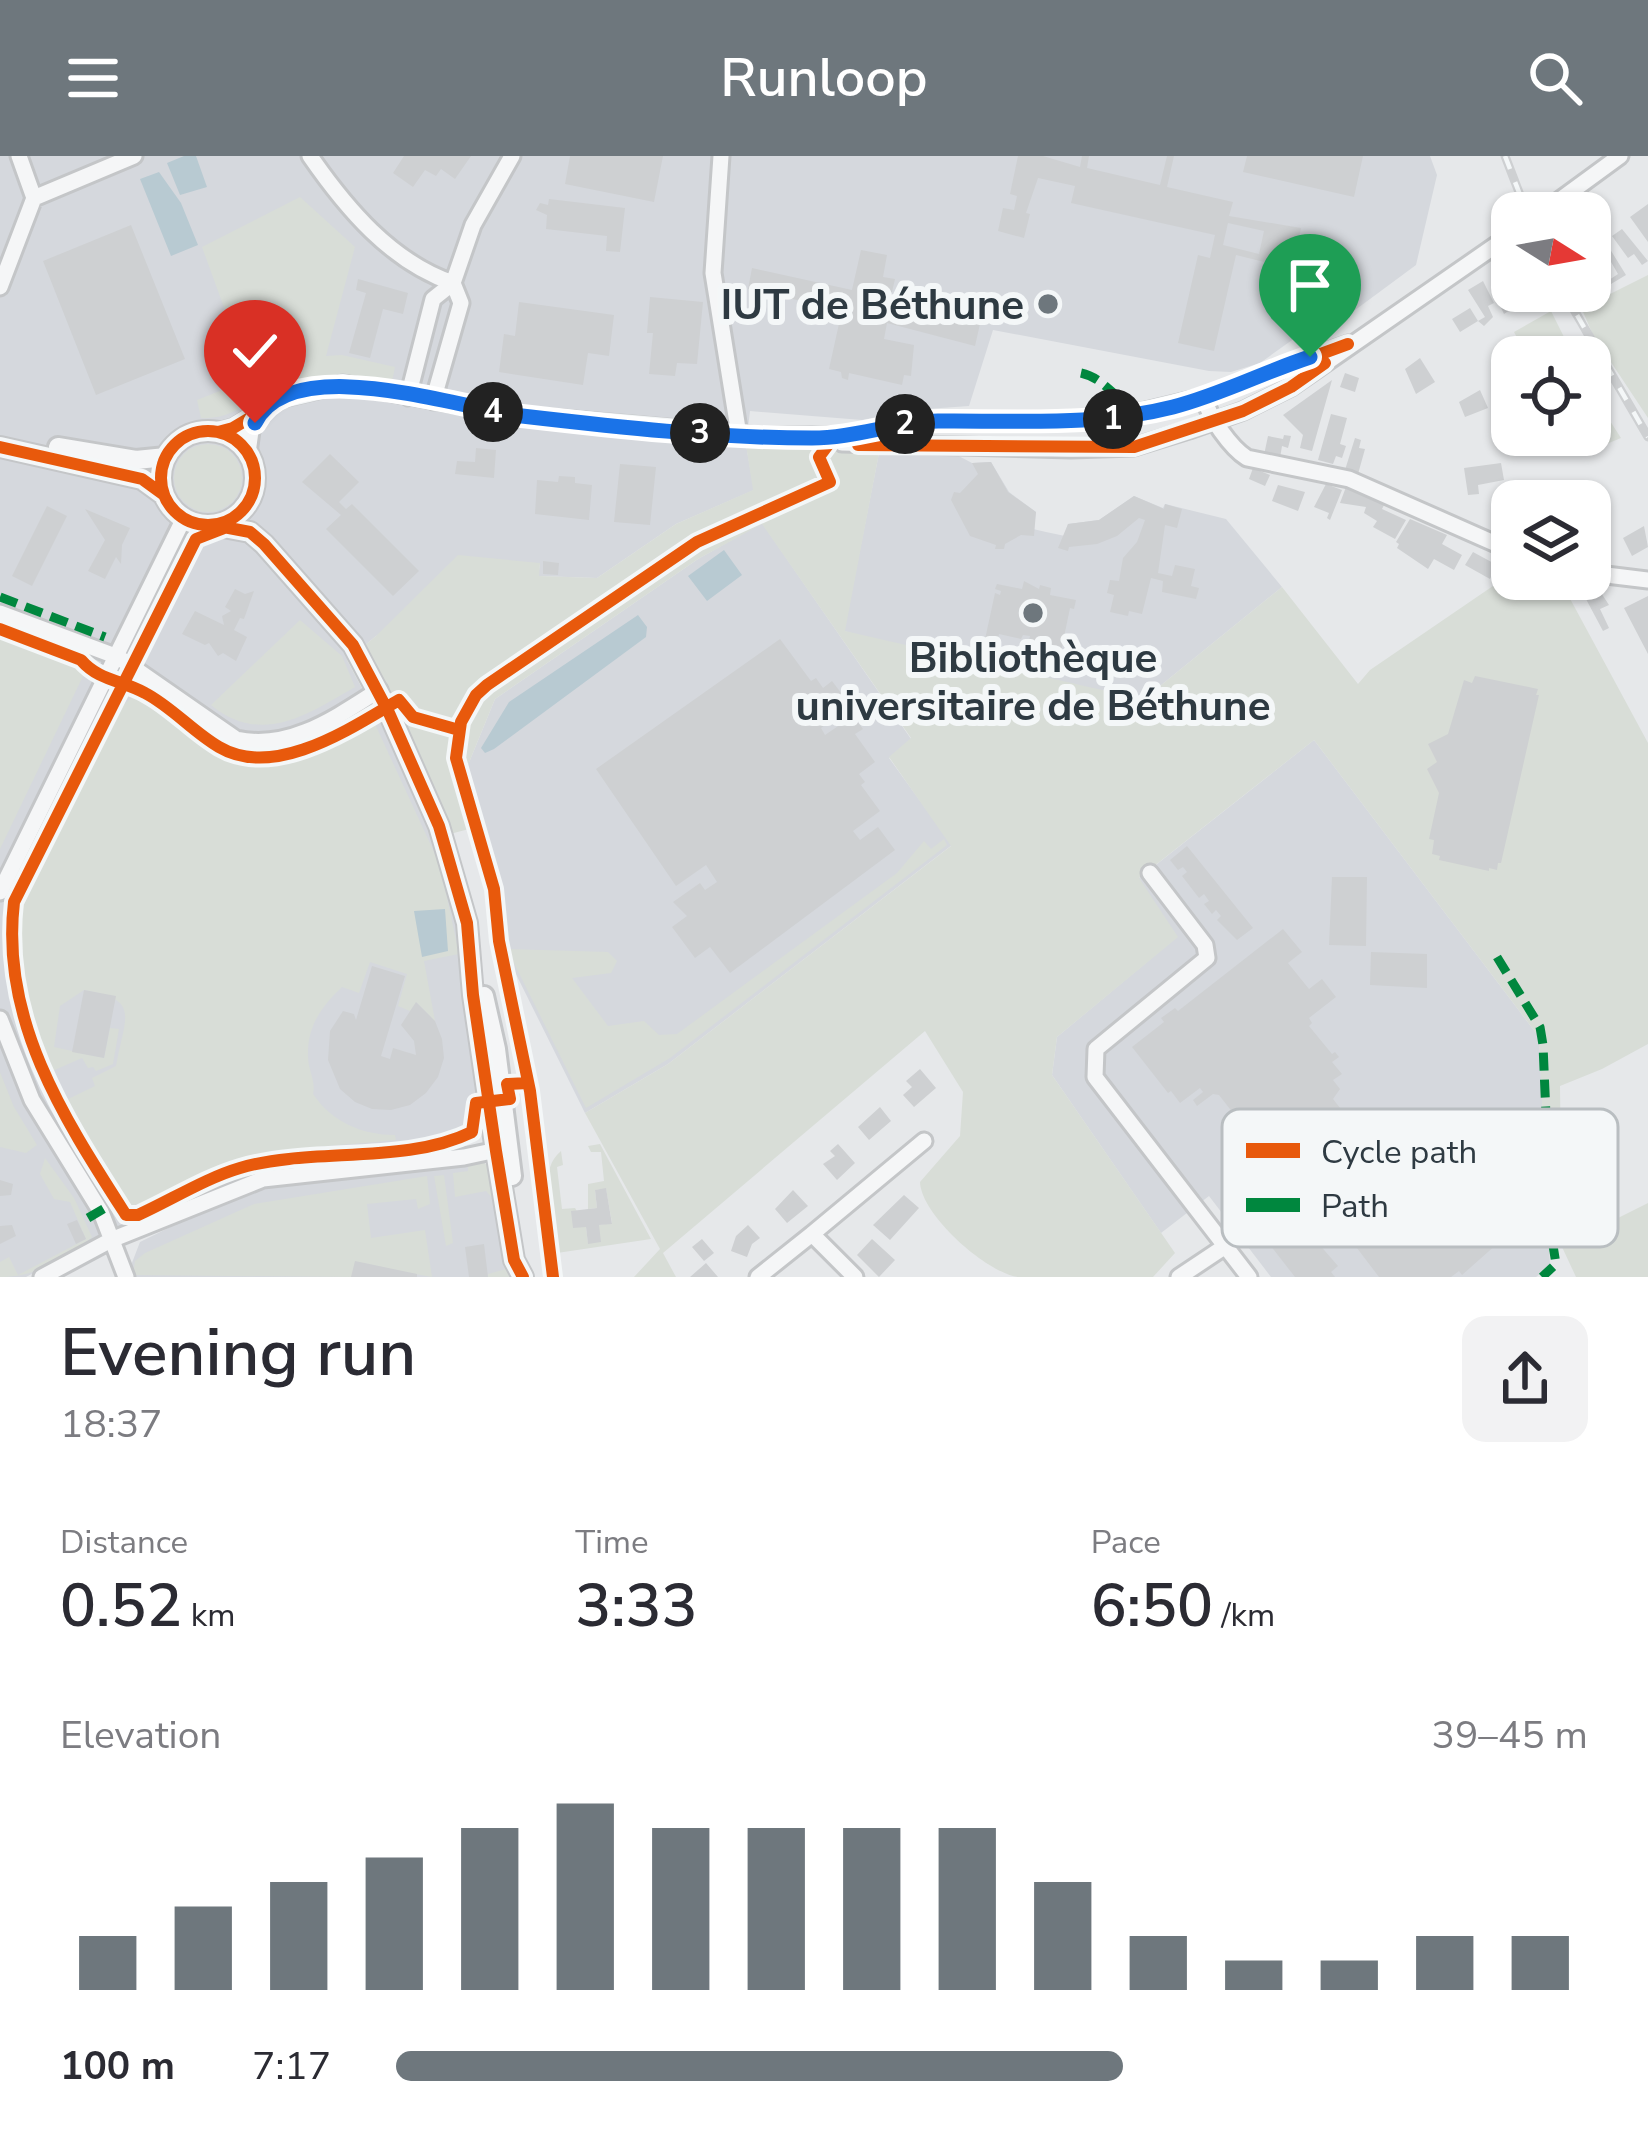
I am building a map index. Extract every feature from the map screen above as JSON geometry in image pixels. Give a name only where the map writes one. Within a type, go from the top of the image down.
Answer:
[{"type":"street","points":[[0,287],[34,198],[19,156]]},
{"type":"street","points":[[34,198],[134,156]]},
{"type":"street","points":[[310,156],[385,242],[430,275],[452,283],[461,303],[433,401]]},
{"type":"street","points":[[408,397],[433,299],[452,283],[473,225],[512,156]]},
{"type":"street","points":[[722,156],[713,274],[739,435]]},
{"type":"street","points":[[1571,192],[1620,156]]},
{"type":"street","points":[[164,494],[161,476],[166,457],[188,436],[218,432],[283,398],[333,385],[590,424],[896,447],[1134,447],[1217,420],[1291,387],[1491,248]]},
{"type":"street","points":[[816,438],[935,421],[1114,419],[1204,397],[1348,344]]},
{"type":"street","points":[[1204,397],[1235,451],[1247,458],[1349,479],[1491,541]]},
{"type":"street","points":[[248,453],[250,431],[260,412]]},
{"type":"street","points":[[1140,429],[1175,433]]},
{"type":"street","points":[[218,432],[240,443],[248,453],[255,476],[249,500],[250,532]]},
{"type":"street","points":[[0,435],[108,458],[166,457]]},
{"type":"street","points":[[0,447],[142,479],[164,494],[184,518],[250,532],[353,645],[379,690],[440,826],[496,1049],[502,1149],[523,1277]]},
{"type":"street","points":[[213,525],[231,519],[249,500]]},
{"type":"street","points":[[0,892],[184,518]]},
{"type":"street","points":[[1611,576],[1648,580]]},
{"type":"street","points":[[0,614],[118,657],[236,740],[257,744],[317,729],[379,690]]},
{"type":"street","points":[[1150,873],[1205,945],[1207,958],[1096,1049],[1095,1076],[1194,1200],[1222,1243]]},
{"type":"street","points":[[0,1018],[32,1100],[88,1189],[126,1277]]},
{"type":"street","points":[[758,1277],[923,1141]]},
{"type":"street","points":[[42,1277],[111,1240],[263,1179],[502,1149]]},
{"type":"street","points":[[812,1234],[855,1277]]},
{"type":"street","points":[[1179,1277],[1223,1247]]},
{"type":"street","points":[[1225,1247],[1249,1277]]},
{"type":"shaded area","points":[[0,156],[1430,156],[1437,175],[1416,265],[1324,333],[1316,323],[1260,363],[1231,372],[1209,371],[993,330],[969,406],[862,420],[750,411],[746,445],[754,490],[676,524],[597,578],[538,576],[540,564],[376,636],[347,660],[435,838],[457,921],[482,1116],[475,1138],[467,1145],[245,1175],[94,1241],[26,1277],[0,1277]]},
{"type":"shaded area","points":[[196,156],[207,187],[180,195],[167,163]]},
{"type":"shaded area","points":[[159,172],[181,203],[198,245],[171,256],[140,179]]},
{"type":"shaded area","points":[[300,197],[355,247],[326,356],[395,367],[392,382],[349,376],[307,378],[233,412],[201,418],[197,400],[250,379],[202,247]]},
{"type":"shaded area","points":[[1648,275],[1648,418],[1611,362],[1611,336],[1594,336],[1583,312],[1611,312],[1611,294]]},
{"type":"shaded area","points":[[1552,312],[1564,336],[1516,336],[1514,332]]},
{"type":"shaded area","points":[[1611,423],[1621,438],[1611,442]]},
{"type":"shaded area","points":[[208,444],[232,454],[242,478],[232,502],[208,512],[184,502],[174,478],[184,454]]},
{"type":"shaded area","points":[[746,445],[880,448],[845,631],[1115,693],[1128,712],[1282,587],[1358,684],[1370,670],[1491,587],[1491,600],[1571,600],[1648,743],[1648,1044],[1560,1086],[1560,1109],[1542,1109],[1539,1037],[1314,740],[1139,878],[1178,937],[1057,1037],[1052,1075],[1175,1253],[1153,1277],[1018,1277],[990,1265],[943,1226],[920,1182],[960,1136],[963,1092],[925,1031],[663,1253],[676,1277],[634,1277],[660,1249],[585,1113],[668,1064],[951,846],[889,757],[911,738],[762,524],[698,559],[495,699],[468,765],[484,825],[435,838],[347,660],[458,555],[540,563],[539,576],[597,578],[676,524],[753,490]]},
{"type":"shaded area","name":"IUT de Béthune","points":[[880,448],[951,452],[972,463],[991,462],[1009,492],[1036,512],[1033,529],[1065,536],[1068,524],[1099,520],[1134,496],[1163,508],[1165,504],[1226,519],[1282,587],[1128,712],[844,631]]},
{"type":"shaded area","points":[[762,523],[911,739],[889,758],[952,845],[668,1064],[585,1113],[505,952],[484,825],[468,765],[495,699],[698,559]]},
{"type":"shaded area","points":[[724,550],[742,575],[707,601],[688,576]]},
{"type":"shaded area","points":[[638,615],[647,627],[646,637],[485,753],[481,748],[509,702]]},
{"type":"shaded area","points":[[300,620],[342,656],[355,687],[302,716],[266,725],[230,717],[211,705]]},
{"type":"shaded area","points":[[0,635],[77,666],[84,674],[0,849]]},
{"type":"shaded area","points":[[134,696],[205,745],[247,763],[269,764],[314,755],[375,724],[440,865],[459,954],[424,961],[435,1021],[417,1003],[410,1011],[398,1006],[407,974],[370,962],[359,993],[342,987],[322,1009],[310,1035],[308,1056],[313,1094],[329,1112],[349,1125],[395,1135],[396,1140],[257,1155],[210,1171],[155,1199],[126,1206],[60,1103],[95,1086],[92,1078],[116,1066],[125,1013],[114,999],[84,990],[60,1006],[54,1047],[104,1058],[110,1028],[119,1029],[113,1064],[96,1071],[82,1058],[50,1072],[54,1083],[50,1085],[21,985],[18,943],[23,900],[59,816],[116,711]]},
{"type":"shaded area","points":[[1314,740],[1539,1037],[1542,1109],[1222,1109],[1222,1213],[1209,1196],[1161,1233],[1052,1075],[1057,1037],[1177,937],[1138,879]]},
{"type":"shaded area","points":[[944,839],[947,845],[670,1058],[586,1108],[507,949],[608,952],[617,961],[611,973],[572,978],[608,1026],[644,1021],[659,1035],[677,1034],[897,873],[924,841],[931,849]]},
{"type":"shaded area","points":[[445,909],[448,951],[422,957],[414,911]]},
{"type":"shaded area","points":[[0,1072],[37,1145],[26,1153],[0,1147]]},
{"type":"shaded area","points":[[600,1144],[651,1239],[557,1253],[547,1185],[553,1160],[561,1151],[563,1165],[557,1167],[562,1209],[575,1208],[586,1227],[588,1243],[599,1225],[612,1223],[606,1189],[595,1190],[597,1208],[588,1209],[588,1184],[604,1181],[601,1152],[591,1152],[588,1146]]},
{"type":"shaded area","points":[[45,1158],[74,1198],[92,1237],[49,1266],[25,1274],[13,1276],[0,1277],[0,1262],[9,1257],[18,1275],[86,1239],[70,1202],[54,1199],[40,1174]]},
{"type":"shaded area","points":[[482,1161],[491,1169],[508,1277],[120,1277],[130,1268],[140,1242],[261,1188]]},
{"type":"shaded area","points":[[482,1161],[491,1169],[513,1277],[488,1277],[506,1269],[495,1201],[486,1191],[455,1197],[453,1173],[468,1171],[468,1163]]},
{"type":"shaded area","points":[[444,1175],[453,1243],[446,1246],[434,1176]]},
{"type":"shaded area","points":[[427,1176],[430,1204],[418,1209],[416,1199],[367,1204],[371,1238],[425,1230],[432,1277],[410,1273],[133,1275],[135,1261],[145,1253],[254,1204]]},
{"type":"shaded area","points":[[1648,1203],[1648,1277],[1576,1277],[1562,1247],[1618,1247],[1618,1218]]},
{"type":"shaded area","points":[[1248,1247],[1549,1247],[1550,1266],[1536,1277],[1271,1277]]},
{"type":"building","points":[[404,156],[471,156],[455,179],[441,169],[436,176],[425,170],[413,187],[393,173]]},
{"type":"building","points":[[570,156],[663,156],[654,202],[565,184]]},
{"type":"building","points":[[1018,156],[1043,156],[1080,167],[1082,156],[1089,156],[1087,168],[1160,185],[1167,156],[1174,156],[1167,187],[1233,202],[1229,216],[1301,228],[1292,269],[1236,255],[1214,351],[1178,343],[1198,255],[1210,258],[1215,235],[1071,203],[1075,186],[1038,178],[1026,213],[1030,214],[1024,238],[998,231],[1003,208],[1014,210],[1017,196],[1010,194]],"holes":[[[1228,223],[1264,231],[1259,254],[1223,245]]]},
{"type":"building","points":[[1247,156],[1363,156],[1354,197],[1243,172]]},
{"type":"building","points":[[549,199],[625,208],[620,252],[606,251],[607,236],[546,229],[547,215],[536,210],[540,203],[548,205]]},
{"type":"building","points":[[1648,204],[1648,242],[1630,217]]},
{"type":"building","points":[[131,225],[185,359],[96,395],[43,261]]},
{"type":"building","points":[[1622,229],[1648,261],[1642,265],[1634,254],[1628,258],[1612,236]]},
{"type":"building","points":[[861,250],[887,255],[883,277],[895,279],[892,292],[879,290],[878,295],[904,300],[903,307],[980,324],[975,346],[887,323],[884,339],[914,345],[911,376],[904,375],[902,385],[849,373],[848,380],[829,369],[842,310],[748,289],[752,268],[852,290]]},
{"type":"building","points":[[1611,251],[1626,275],[1611,284],[1618,274]]},
{"type":"building","points":[[1316,255],[1346,262],[1343,276],[1313,270]]},
{"type":"building","points":[[358,279],[408,293],[403,314],[383,309],[370,358],[349,353],[366,293],[356,290]]},
{"type":"building","points":[[1483,281],[1491,297],[1488,306],[1493,317],[1484,326],[1478,321],[1485,317],[1468,290]]},
{"type":"building","points":[[1274,291],[1289,294],[1287,306],[1271,303]]},
{"type":"building","points":[[650,297],[703,302],[697,364],[677,363],[675,376],[649,374]]},
{"type":"building","points":[[519,302],[614,315],[609,356],[588,353],[583,385],[499,372],[504,334],[515,336]]},
{"type":"building","points":[[1470,308],[1478,321],[1460,332],[1452,319]]},
{"type":"building","points":[[1420,358],[1435,382],[1416,394],[1405,369]]},
{"type":"building","points":[[1345,373],[1359,378],[1355,392],[1340,387]]},
{"type":"building","points":[[1332,380],[1312,451],[1300,448],[1303,435],[1283,415]]},
{"type":"building","points":[[1480,390],[1488,408],[1465,417],[1459,402]]},
{"type":"building","points":[[1331,414],[1347,418],[1340,444],[1346,446],[1342,458],[1336,456],[1333,464],[1318,460]]},
{"type":"building","points":[[1268,436],[1283,439],[1291,436],[1280,458],[1264,455]]},
{"type":"building","points":[[1355,438],[1361,440],[1359,448],[1365,449],[1358,474],[1345,470]]},
{"type":"building","points":[[476,448],[496,450],[494,478],[455,474],[457,461],[475,462]]},
{"type":"building","points":[[330,454],[359,482],[339,502],[346,509],[352,504],[419,571],[393,596],[326,529],[341,515],[302,482]]},
{"type":"building","points":[[991,462],[1008,492],[1036,512],[1034,536],[1021,535],[1004,549],[970,536],[951,500],[954,492],[960,493],[978,474],[972,463]]},
{"type":"building","points":[[1501,463],[1504,480],[1478,485],[1479,494],[1468,495],[1464,468]]},
{"type":"building","points":[[620,464],[656,467],[650,525],[614,522]]},
{"type":"building","points":[[1253,468],[1270,475],[1265,486],[1249,479]]},
{"type":"building","points":[[559,476],[592,485],[589,520],[535,514],[537,480],[558,482]]},
{"type":"building","points":[[1326,484],[1342,490],[1330,520],[1329,513],[1314,507]]},
{"type":"building","points":[[1278,485],[1305,492],[1298,511],[1272,501]]},
{"type":"building","points":[[1346,487],[1385,503],[1382,509],[1406,520],[1395,539],[1373,527],[1377,521],[1364,513],[1366,507],[1340,503]]},
{"type":"building","points":[[1134,496],[1164,509],[1165,504],[1182,509],[1177,528],[1165,525],[1158,573],[1172,576],[1175,565],[1195,569],[1191,586],[1199,588],[1196,599],[1162,592],[1163,581],[1151,578],[1142,614],[1110,612],[1114,595],[1107,593],[1110,580],[1119,581],[1123,558],[1137,542],[1145,520],[1139,518],[1117,536],[1097,544],[1069,547],[1068,551],[1058,548],[1068,524],[1099,520]]},
{"type":"building","points":[[47,506],[67,516],[32,586],[12,576]]},
{"type":"building","points":[[85,509],[130,528],[122,545],[121,564],[116,557],[105,579],[88,571],[105,540]]},
{"type":"building","points":[[1410,519],[1447,535],[1442,544],[1462,555],[1454,570],[1434,559],[1428,569],[1397,548]]},
{"type":"building","points":[[1644,526],[1648,547],[1632,556],[1623,538]]},
{"type":"building","points":[[1473,552],[1491,562],[1490,579],[1465,565]]},
{"type":"building","points":[[543,561],[559,563],[558,575],[543,574]]},
{"type":"building","points":[[1024,581],[1039,589],[1040,585],[1051,588],[1050,595],[1076,600],[1074,609],[1070,608],[1059,661],[1049,653],[1051,645],[1029,641],[1030,636],[999,634],[997,641],[984,644],[995,593],[1001,591],[995,589],[997,584],[1022,589]]},
{"type":"building","points":[[235,589],[245,594],[254,591],[244,619],[240,618],[234,630],[247,637],[236,661],[223,653],[218,656],[209,643],[182,634],[195,611],[224,625],[222,616],[231,611],[225,607]]},
{"type":"building","points":[[1648,596],[1648,654],[1624,608]]},
{"type":"building","points":[[1586,600],[1606,600],[1609,605],[1600,609],[1609,628],[1603,631]]},
{"type":"building","points":[[780,639],[811,681],[816,678],[823,688],[832,681],[851,706],[821,728],[825,735],[853,716],[863,729],[855,734],[875,762],[859,774],[865,782],[861,785],[880,811],[853,831],[860,840],[878,827],[895,850],[730,973],[710,947],[695,958],[672,927],[687,916],[673,902],[700,883],[705,890],[717,882],[706,865],[676,886],[596,769]]},
{"type":"building","points":[[1475,676],[1538,689],[1539,695],[1501,863],[1497,870],[1489,871],[1439,860],[1440,856],[1432,854],[1434,840],[1429,839],[1439,793],[1427,769],[1437,762],[1428,744],[1448,734],[1464,680],[1472,683]]},
{"type":"building","points":[[1187,846],[1253,928],[1237,940],[1217,920],[1221,916],[1216,910],[1212,914],[1204,904],[1209,901],[1204,894],[1199,898],[1182,876],[1187,872],[1183,867],[1178,870],[1170,860]]},
{"type":"building","points":[[1332,877],[1367,877],[1366,946],[1329,945]]},
{"type":"building","points":[[1283,929],[1302,952],[1288,963],[1309,989],[1322,979],[1336,997],[1309,1018],[1309,1026],[1339,1057],[1332,1062],[1342,1074],[1333,1080],[1340,1089],[1333,1099],[1341,1109],[1230,1109],[1213,1094],[1197,1106],[1193,1100],[1203,1092],[1200,1088],[1180,1103],[1132,1047],[1164,1022],[1161,1018],[1175,1008],[1178,1011]]},
{"type":"building","points":[[1371,952],[1427,954],[1427,988],[1370,985]]},
{"type":"building","points":[[372,966],[405,976],[381,1056],[390,1059],[393,1048],[416,1055],[414,1041],[401,1025],[416,1002],[435,1021],[442,1039],[444,1058],[438,1077],[410,1105],[391,1110],[355,1102],[340,1089],[328,1060],[330,1031],[343,1011],[354,1014],[356,1020]]},
{"type":"building","points":[[84,990],[116,996],[104,1058],[72,1052]]},
{"type":"building","points":[[920,1069],[936,1088],[914,1107],[903,1095],[912,1087],[906,1081]]},
{"type":"building","points":[[880,1107],[891,1121],[869,1140],[858,1127]]},
{"type":"building","points":[[838,1144],[855,1163],[837,1180],[823,1164],[835,1156],[830,1151]]},
{"type":"building","points":[[0,1180],[13,1184],[11,1195],[0,1196]]},
{"type":"building","points":[[606,1188],[612,1224],[599,1225],[601,1242],[588,1244],[586,1227],[573,1228],[571,1211],[597,1208],[595,1190]]},
{"type":"building","points":[[793,1190],[808,1206],[787,1223],[775,1209]]},
{"type":"building","points":[[904,1195],[919,1208],[890,1240],[873,1225]]},
{"type":"building","points":[[77,1220],[86,1239],[76,1244],[67,1224]]},
{"type":"building","points":[[12,1225],[16,1236],[0,1244],[0,1226]]},
{"type":"building","points":[[748,1225],[760,1238],[747,1257],[731,1251],[736,1236]]},
{"type":"building","points":[[702,1239],[714,1253],[704,1261],[692,1247]]},
{"type":"building","points":[[872,1239],[895,1260],[879,1277],[857,1255]]},
{"type":"building","points":[[484,1244],[488,1277],[469,1277],[465,1247]]},
{"type":"building","points":[[1272,1247],[1321,1247],[1338,1266],[1331,1272],[1335,1277],[1295,1277]]},
{"type":"building","points":[[1356,1247],[1494,1247],[1462,1275],[1459,1271],[1451,1277],[1379,1277]]},
{"type":"building","points":[[355,1261],[417,1274],[417,1277],[351,1277]]},
{"type":"building","points":[[706,1263],[718,1277],[690,1277]]},
{"type":"railway","points":[[1505,156],[1519,192]]},
{"type":"railway","points":[[1575,312],[1648,437]]},
{"type":"marked path","points":[[1081,373],[1133,406],[1136,414]]},
{"type":"marked path","points":[[0,597],[105,637]]},
{"type":"marked path","points":[[1497,957],[1540,1027],[1546,1109]]},
{"type":"marked path","points":[[88,1218],[117,1201]]},
{"type":"marked path","points":[[1542,1277],[1556,1264],[1553,1247]]},
{"type":"cycle path","points":[[218,432],[283,398],[343,384],[516,415],[759,436],[854,436],[935,421],[1113,419],[1204,397],[1348,344]]},
{"type":"cycle path","points":[[858,445],[1134,447],[1243,411],[1325,363]]},
{"type":"cycle path","points":[[208,431],[241,445],[255,478],[241,511],[208,525],[175,511],[161,478],[175,445],[208,431]]},
{"type":"cycle path","points":[[553,1277],[530,1091],[499,941],[494,889],[456,758],[461,722],[487,685],[697,542],[830,482],[819,457],[834,437]]},
{"type":"cycle path","points":[[0,447],[142,479],[164,495]]},
{"type":"cycle path","points":[[213,525],[250,532],[353,645],[439,826],[467,923],[496,1151],[514,1260],[523,1277]]},
{"type":"cycle path","points":[[227,527],[196,539],[14,902],[17,988],[27,1028],[60,1106],[126,1215],[138,1215],[240,1168],[446,1142],[472,1132],[476,1103],[510,1099],[507,1084],[528,1083]]},
{"type":"cycle path","points":[[0,629],[81,660],[103,676],[145,693],[209,741],[241,756],[264,758],[312,746],[399,700],[413,717],[459,730]]},
{"type":"place","name":"IUT de Béthune","points":[[1048,304]]},
{"type":"place","name":"Bibliothèque universitaire de Béthune","points":[[1033,613]]},
{"type":"route","points":[[255,423],[260,412],[283,398],[343,384],[590,424],[739,435],[854,436],[935,421],[1114,419],[1204,397],[1310,357]]}]
